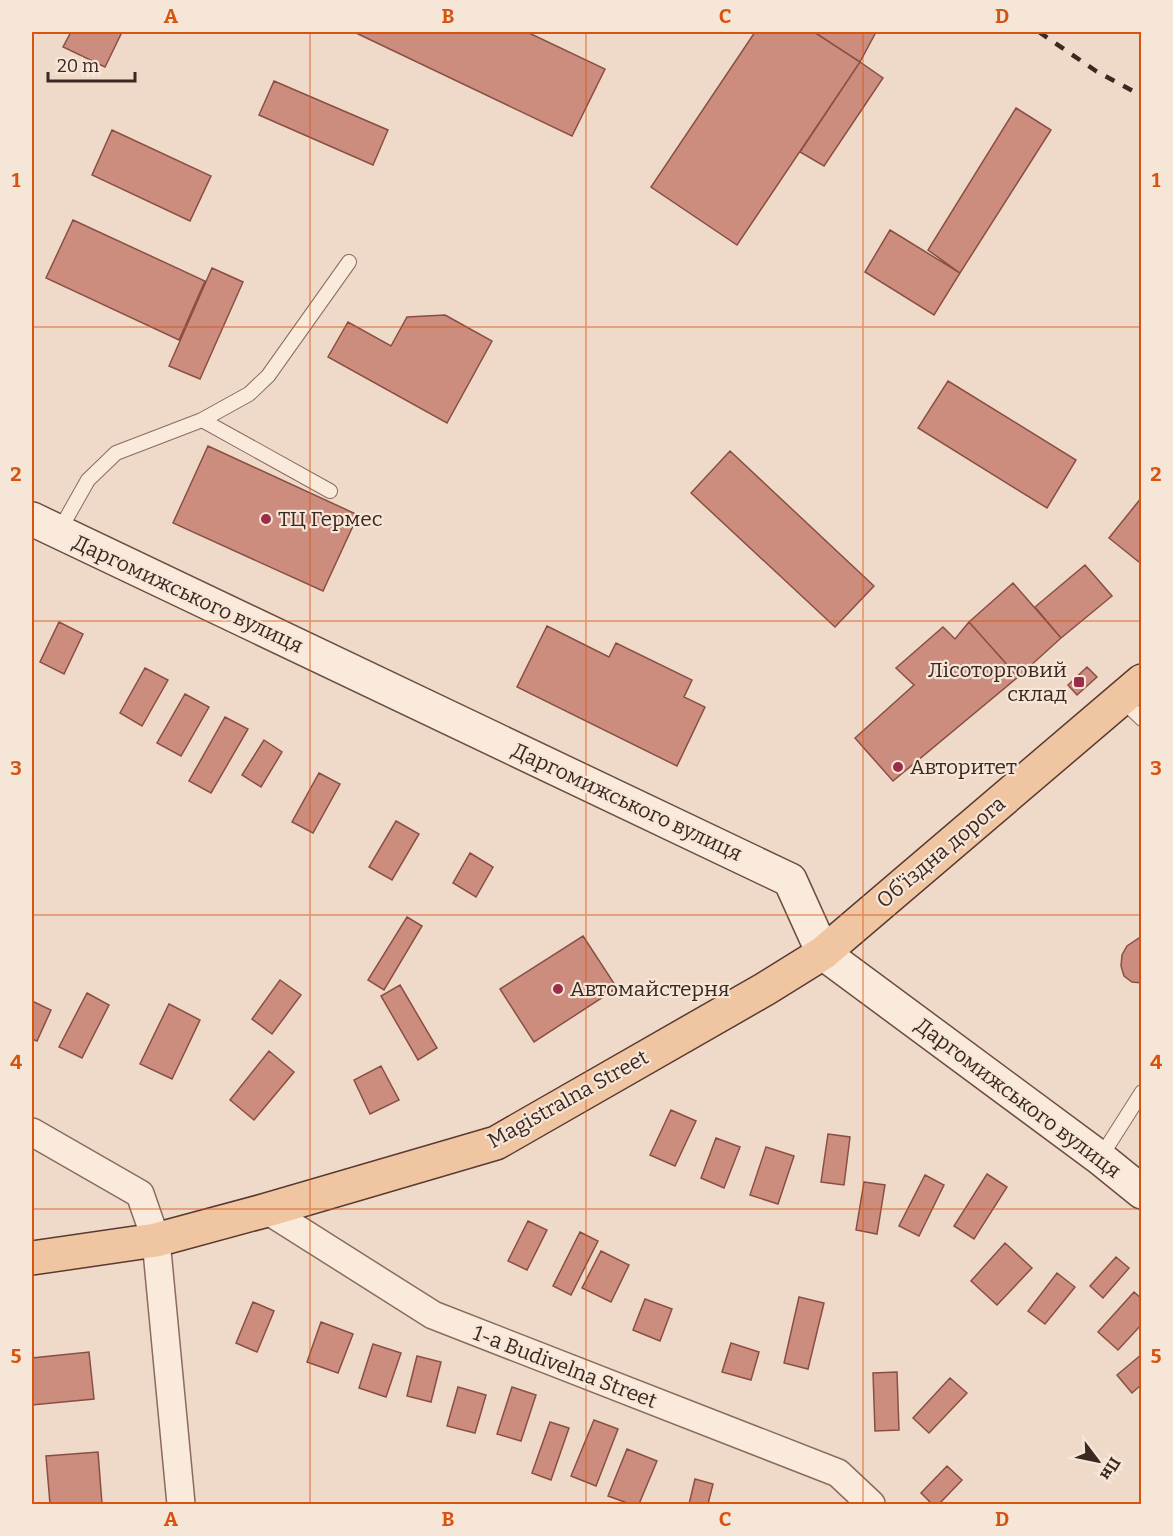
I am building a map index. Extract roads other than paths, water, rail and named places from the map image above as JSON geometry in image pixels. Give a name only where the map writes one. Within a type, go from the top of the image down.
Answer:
[{"type":"main road","name":"Об'їздна дорога","points":[[823,953],[1135,700]]},
{"type":"main road","name":"Magistralna Street","points":[[32,1258],[156,1240],[496,1143],[765,989],[823,953]]},
{"type":"street","name":"Даргомижського вулиця","points":[[45,526],[790,880],[823,953],[1100,1158],[1142,1192]]},
{"type":"street","points":[[32,1132],[140,1194],[156,1240],[181,1504]]},
{"type":"street","name":"1-a Budivelna Street","points":[[267,1210],[433,1315],[838,1473],[871,1504]]},
{"type":"lane","points":[[45,526],[116,453],[202,420],[249,394],[268,376],[349,262]]},
{"type":"lane","points":[[202,420],[330,491]]},
{"type":"lane","points":[[1100,1158],[1142,1092]]},
{"type":"railway","points":[[1039,32],[1096,71],[1142,96]]},
{"type":"place","name":"ТЦ Гермес","points":[[266,519]]},
{"type":"place","name":"Лісоторговий склад","points":[[1079,682]]},
{"type":"place","name":"Авторитет","points":[[898,767]]},
{"type":"place","name":"Автомайстерня","points":[[558,989]]}]
